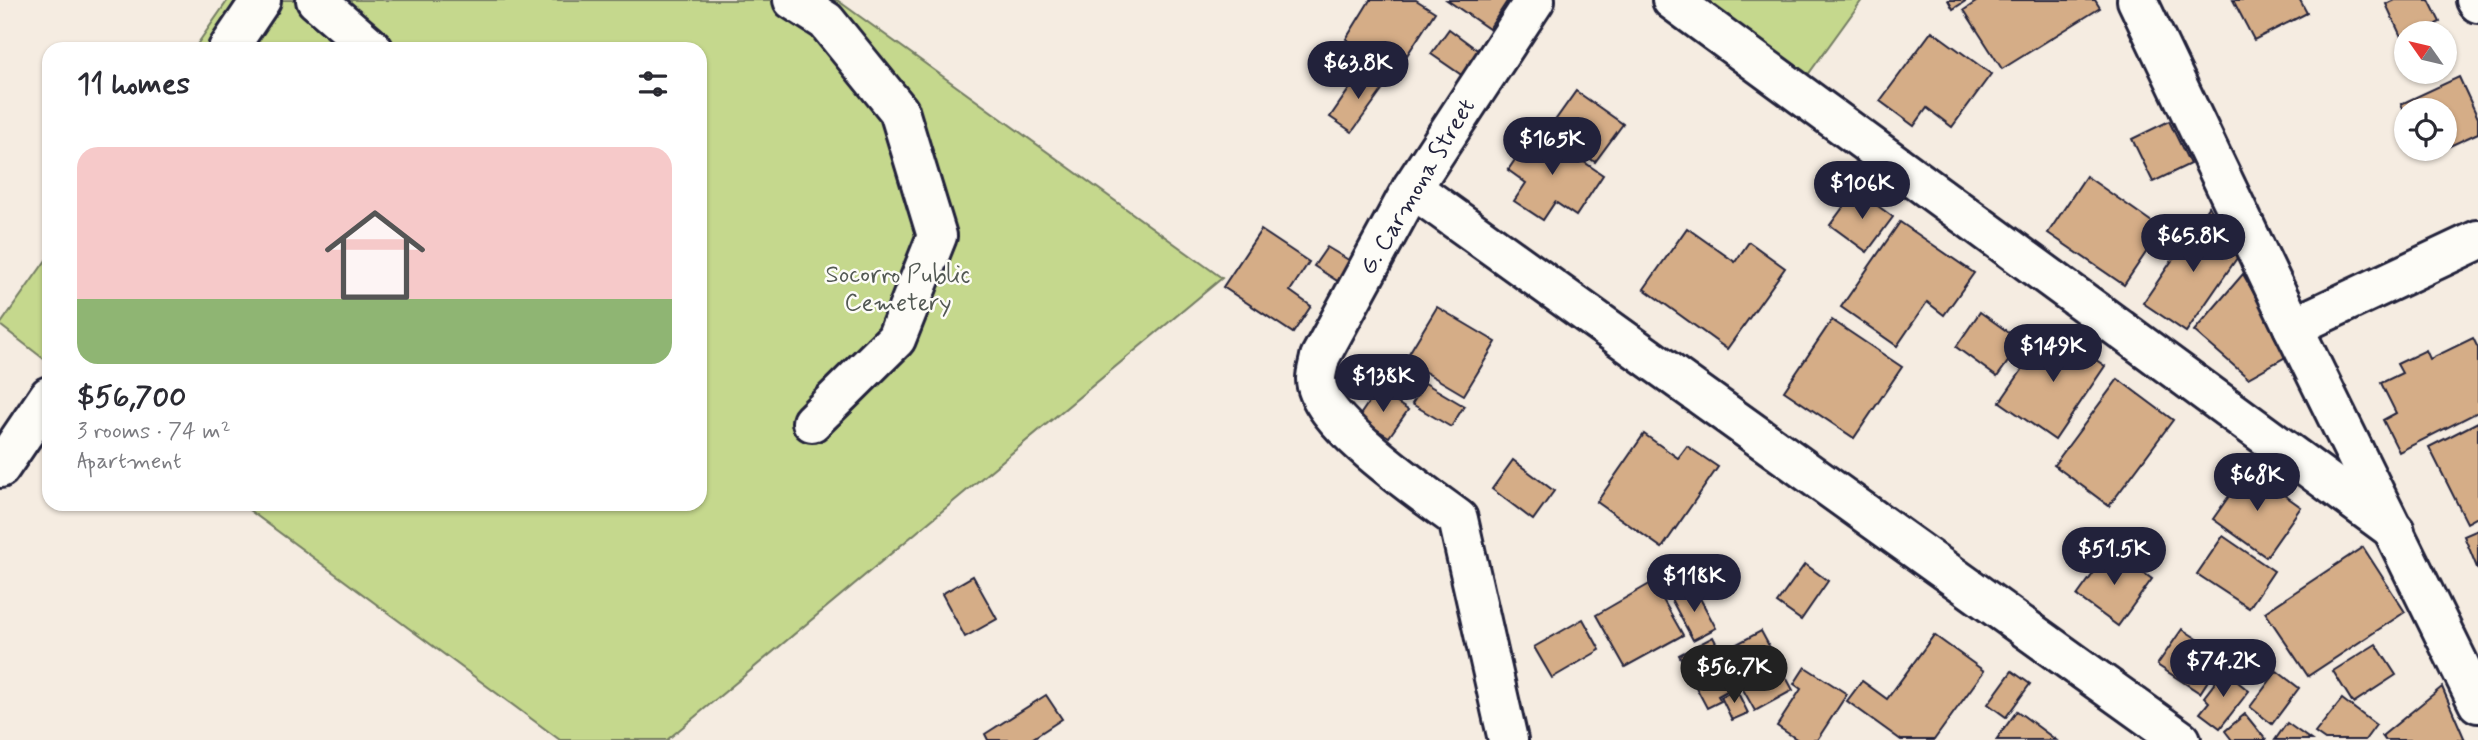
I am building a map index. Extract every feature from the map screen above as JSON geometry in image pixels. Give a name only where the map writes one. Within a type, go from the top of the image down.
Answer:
[{"type":"street","points":[[233,42],[261,0]]},
{"type":"street","points":[[316,0],[365,42]]},
{"type":"street","points":[[793,0],[825,21],[899,111],[937,236],[896,339],[811,422]]},
{"type":"street","name":"G. Carmona Street","points":[[1508,740],[1458,519],[1385,466],[1330,412],[1316,381],[1320,357],[1412,188],[1535,0]]},
{"type":"street","points":[[1672,0],[2395,531]]},
{"type":"street","points":[[2137,0],[2478,703]]},
{"type":"street","points":[[1412,188],[2181,740]]},
{"type":"street","points":[[2294,327],[2478,240]]},
{"type":"street","points":[[0,468],[42,406]]},
{"type":"green space","name":"Socorro Public Cemetery","points":[[228,0],[837,0],[1222,278],[667,740],[560,740],[250,511],[707,511],[707,42],[199,42]]},
{"type":"green space","points":[[1702,0],[1862,0],[1807,76]]},
{"type":"green space","points":[[42,266],[42,358],[0,325]]},
{"type":"building","points":[[1370,0],[1416,0],[1435,12],[1396,72],[1346,39]]},
{"type":"building","points":[[1447,0],[1508,0],[1489,29]]},
{"type":"building","points":[[1948,0],[1967,0],[1953,9]]},
{"type":"building","points":[[1979,0],[2095,0],[2100,8],[2002,69],[1964,10]]},
{"type":"building","points":[[2233,0],[2300,0],[2307,13],[2254,40]]},
{"type":"building","points":[[2394,0],[2429,0],[2440,21],[2394,21],[2386,4]]},
{"type":"building","points":[[1449,29],[1480,52],[1463,76],[1431,54]]},
{"type":"building","points":[[1932,31],[1991,74],[1952,127],[1927,108],[1914,126],[1880,101]]},
{"type":"building","points":[[1363,69],[1386,85],[1352,132],[1330,117]]},
{"type":"building","points":[[2459,77],[2478,118],[2478,133],[2457,143],[2457,98],[2414,98],[2444,84],[2457,84]]},
{"type":"building","points":[[1576,91],[1623,124],[1595,162],[1549,129]]},
{"type":"building","points":[[2169,121],[2190,164],[2153,182],[2132,139]]},
{"type":"building","points":[[1536,129],[1603,175],[1576,216],[1555,202],[1543,220],[1514,201],[1526,183],[1508,170]]},
{"type":"building","points":[[2086,176],[2162,229],[2124,285],[2048,233]]},
{"type":"building","points":[[1856,190],[1893,217],[1867,252],[1830,225]]},
{"type":"building","points":[[2209,206],[2237,258],[2186,332],[2143,303]]},
{"type":"building","points":[[1900,222],[1974,273],[1944,315],[1927,302],[1897,346],[1841,307]]},
{"type":"building","points":[[1687,228],[1735,262],[1749,242],[1785,268],[1727,349],[1644,289]]},
{"type":"building","points":[[1261,230],[1309,262],[1290,291],[1311,306],[1293,333],[1223,287]]},
{"type":"building","points":[[1327,247],[1352,262],[1339,282],[1314,266]]},
{"type":"building","points":[[2243,274],[2289,355],[2248,378],[2194,331]]},
{"type":"building","points":[[1437,307],[1496,342],[1464,395],[1405,360]]},
{"type":"building","points":[[1980,312],[2022,342],[1997,377],[1956,347]]},
{"type":"building","points":[[1832,320],[1902,367],[1854,438],[1784,391]]},
{"type":"building","points":[[2050,329],[2105,366],[2055,440],[2000,402]]},
{"type":"building","points":[[2473,338],[2478,348],[2478,412],[2399,452],[2383,420],[2396,413],[2381,383],[2402,373],[2397,364],[2426,350],[2430,359]]},
{"type":"building","points":[[2118,379],[2173,420],[2109,506],[2054,465]]},
{"type":"building","points":[[1425,383],[1464,406],[1451,427],[1412,404]]},
{"type":"building","points":[[1377,390],[1408,410],[1389,437],[1358,418]]},
{"type":"building","points":[[2478,422],[2478,517],[2467,523],[2429,447]]},
{"type":"building","points":[[1644,434],[1678,458],[1687,446],[1718,467],[1662,548],[1597,502]]},
{"type":"building","points":[[1513,460],[1554,491],[1533,520],[1492,489]]},
{"type":"building","points":[[2248,469],[2301,507],[2266,557],[2213,519]]},
{"type":"building","points":[[2478,530],[2478,570],[2464,536]]},
{"type":"building","points":[[2223,536],[2274,571],[2249,608],[2197,574]]},
{"type":"building","points":[[2363,547],[2405,612],[2308,676],[2265,612]]},
{"type":"building","points":[[2111,549],[2152,579],[2118,626],[2077,596]]},
{"type":"building","points":[[1805,564],[1828,581],[1801,620],[1777,603]]},
{"type":"building","points":[[973,576],[997,619],[965,637],[942,594]]},
{"type":"building","points":[[1653,582],[1683,635],[1625,667],[1596,615]]},
{"type":"building","points":[[1694,587],[1716,628],[1693,640],[1671,599]]},
{"type":"building","points":[[1583,619],[1600,650],[1552,678],[1534,647]]},
{"type":"building","points":[[2182,629],[2224,656],[2200,693],[2157,665]]},
{"type":"building","points":[[1761,631],[1793,690],[1755,711],[1722,652]]},
{"type":"building","points":[[1934,635],[1984,671],[1934,740],[1901,740],[1847,701],[1862,681],[1887,699]]},
{"type":"building","points":[[1713,637],[1738,685],[1718,696],[1721,701],[1707,708],[1679,655]]},
{"type":"building","points":[[2376,644],[2396,675],[2353,703],[2333,671]]},
{"type":"building","points":[[1805,667],[1847,694],[1817,740],[1798,740],[1777,726],[1801,689],[1794,684]]},
{"type":"building","points":[[2012,671],[2030,684],[2006,717],[1988,704]]},
{"type":"building","points":[[2224,671],[2249,691],[2220,728],[2200,713],[2209,702],[2204,697]]},
{"type":"building","points":[[2277,671],[2299,688],[2272,724],[2250,707]]},
{"type":"building","points":[[2442,687],[2465,740],[2385,740],[2382,736]]},
{"type":"building","points":[[1736,689],[1748,713],[1732,720],[1721,697]]},
{"type":"building","points":[[1046,695],[1062,719],[1030,740],[988,740],[985,734]]},
{"type":"building","points":[[2342,699],[2376,725],[2365,740],[2325,740],[2315,733]]},
{"type":"building","points":[[2017,711],[2056,740],[1996,740]]},
{"type":"building","points":[[2245,714],[2266,740],[2232,740],[2225,731]]},
{"type":"building","points":[[2287,723],[2311,740],[2275,740]]}]
